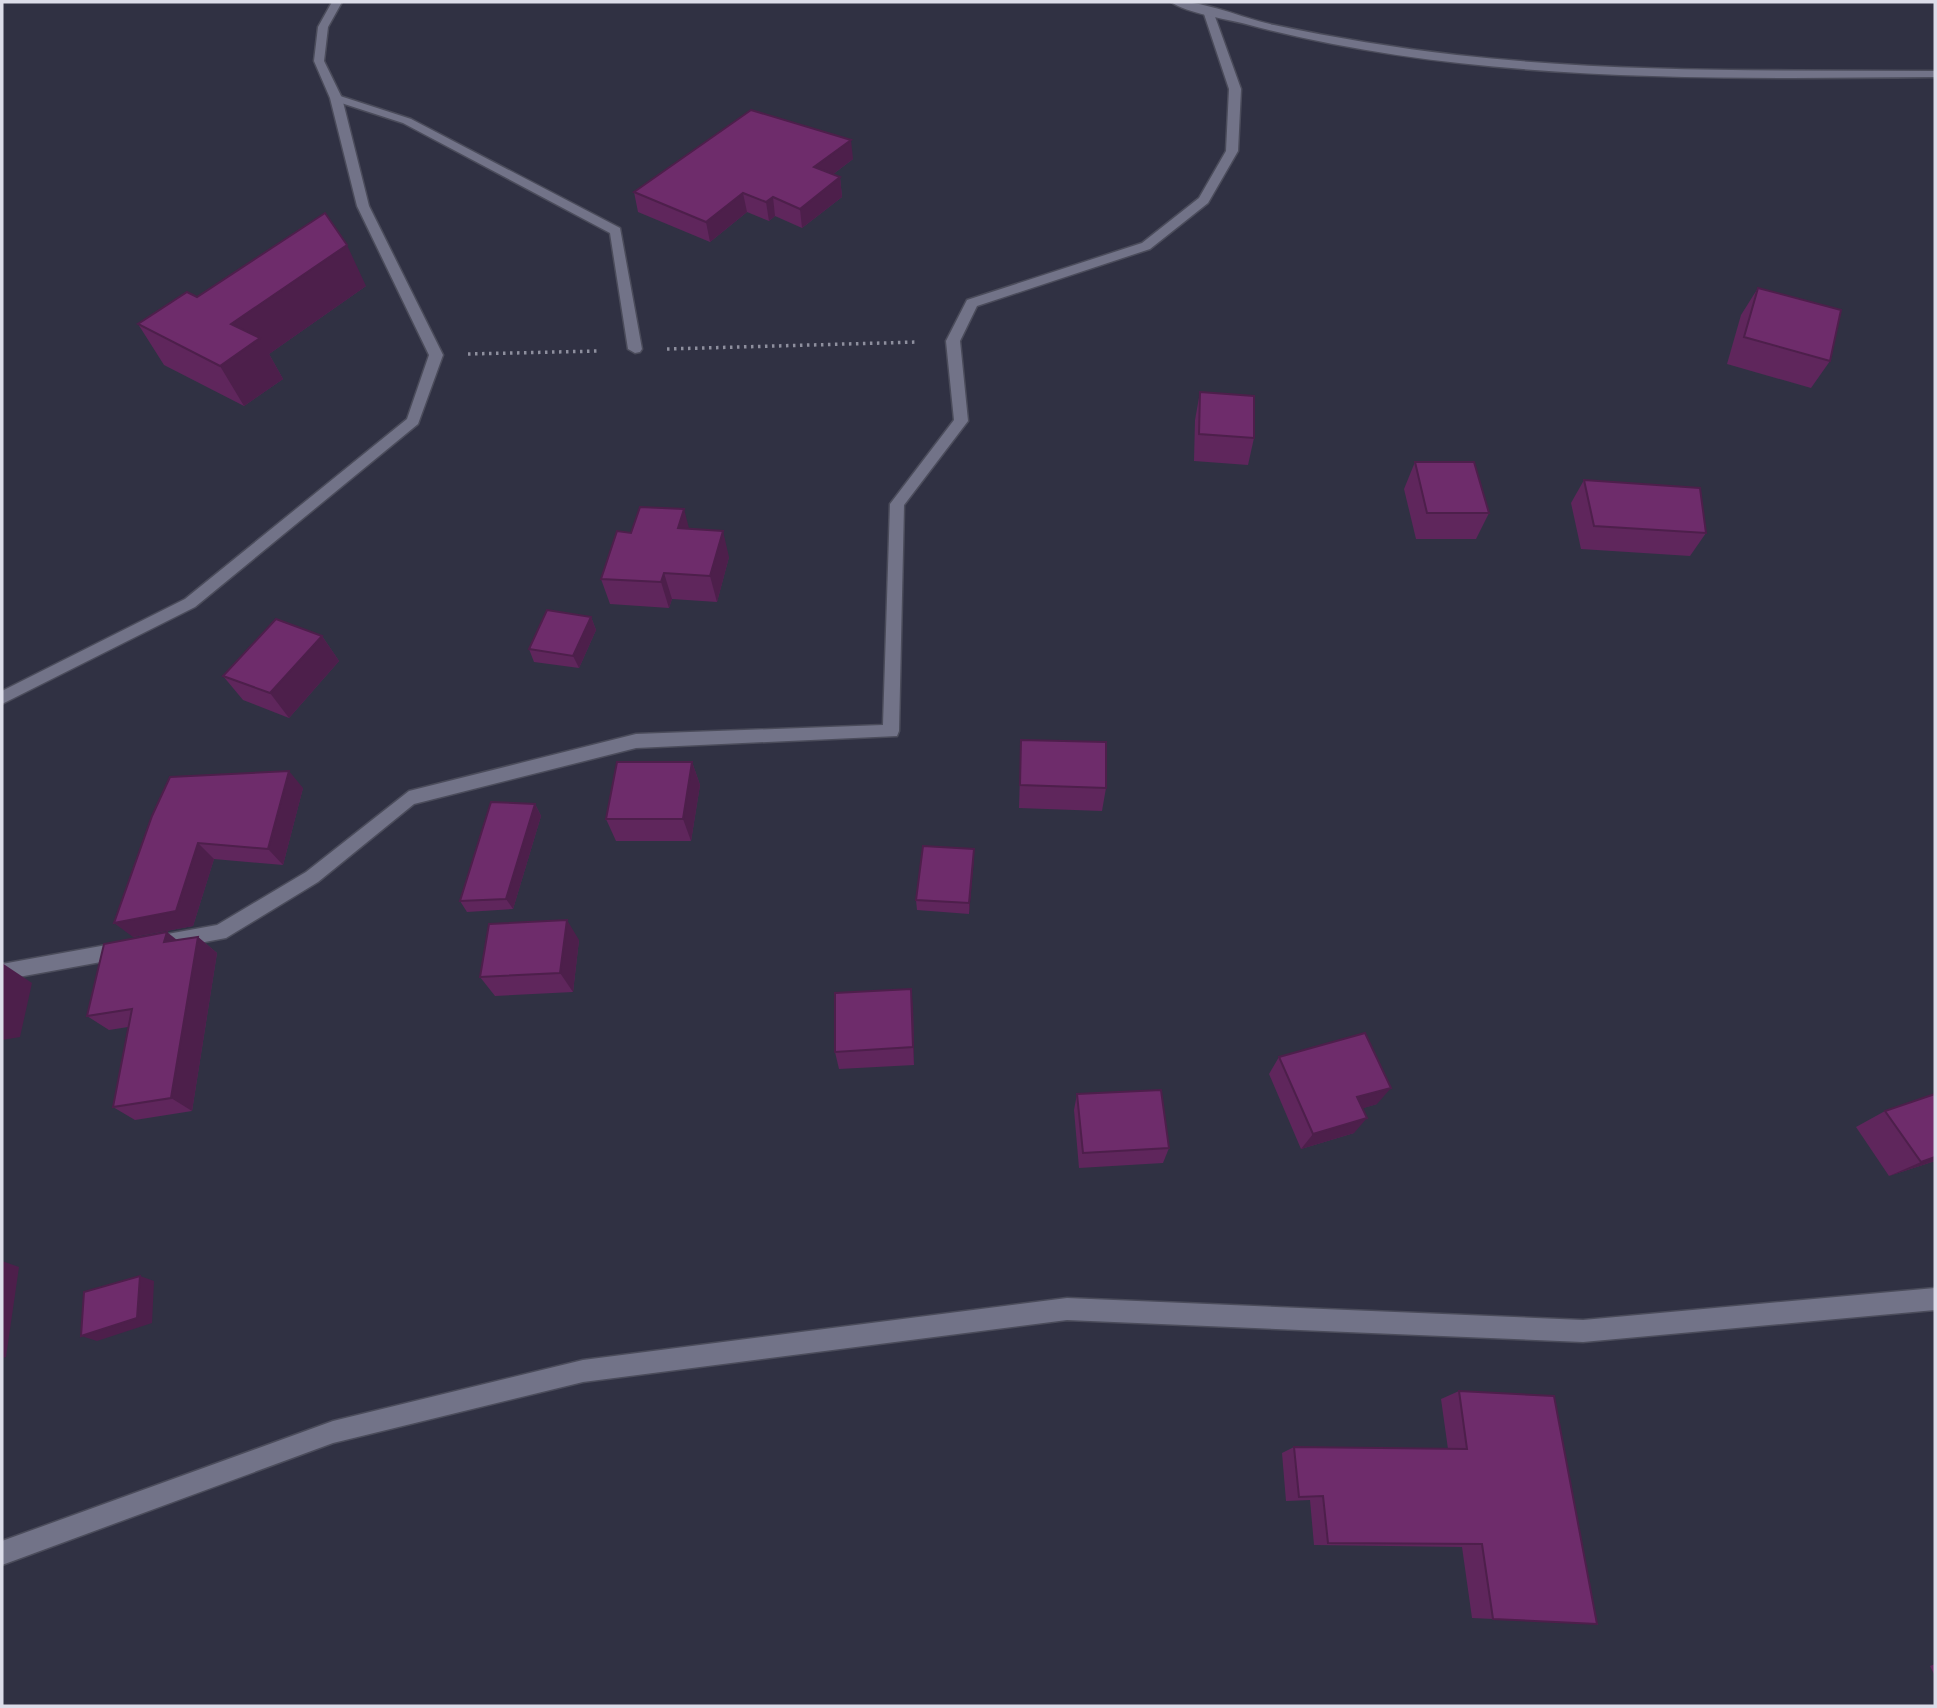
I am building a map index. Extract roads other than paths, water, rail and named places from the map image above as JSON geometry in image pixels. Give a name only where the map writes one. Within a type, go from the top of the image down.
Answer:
[{"type":"street","points":[[2,698],[190,603],[414,421],[436,355],[363,206],[336,98],[319,61],[323,27],[337,2]]},
{"type":"street","points":[[1176,2],[1346,42],[1538,68],[1636,73],[1935,74]]},
{"type":"street","points":[[2,972],[220,932],[312,877],[409,798],[636,741],[891,731],[897,504],[961,421],[953,341],[972,303],[1146,246],[1204,200],[1231,151],[1235,89],[1208,11]]},
{"type":"street","points":[[336,98],[407,121],[616,231],[635,349]]},
{"type":"street","points":[[2,1553],[333,1432],[583,1371],[1067,1309],[1583,1331],[1935,1299]]}]
